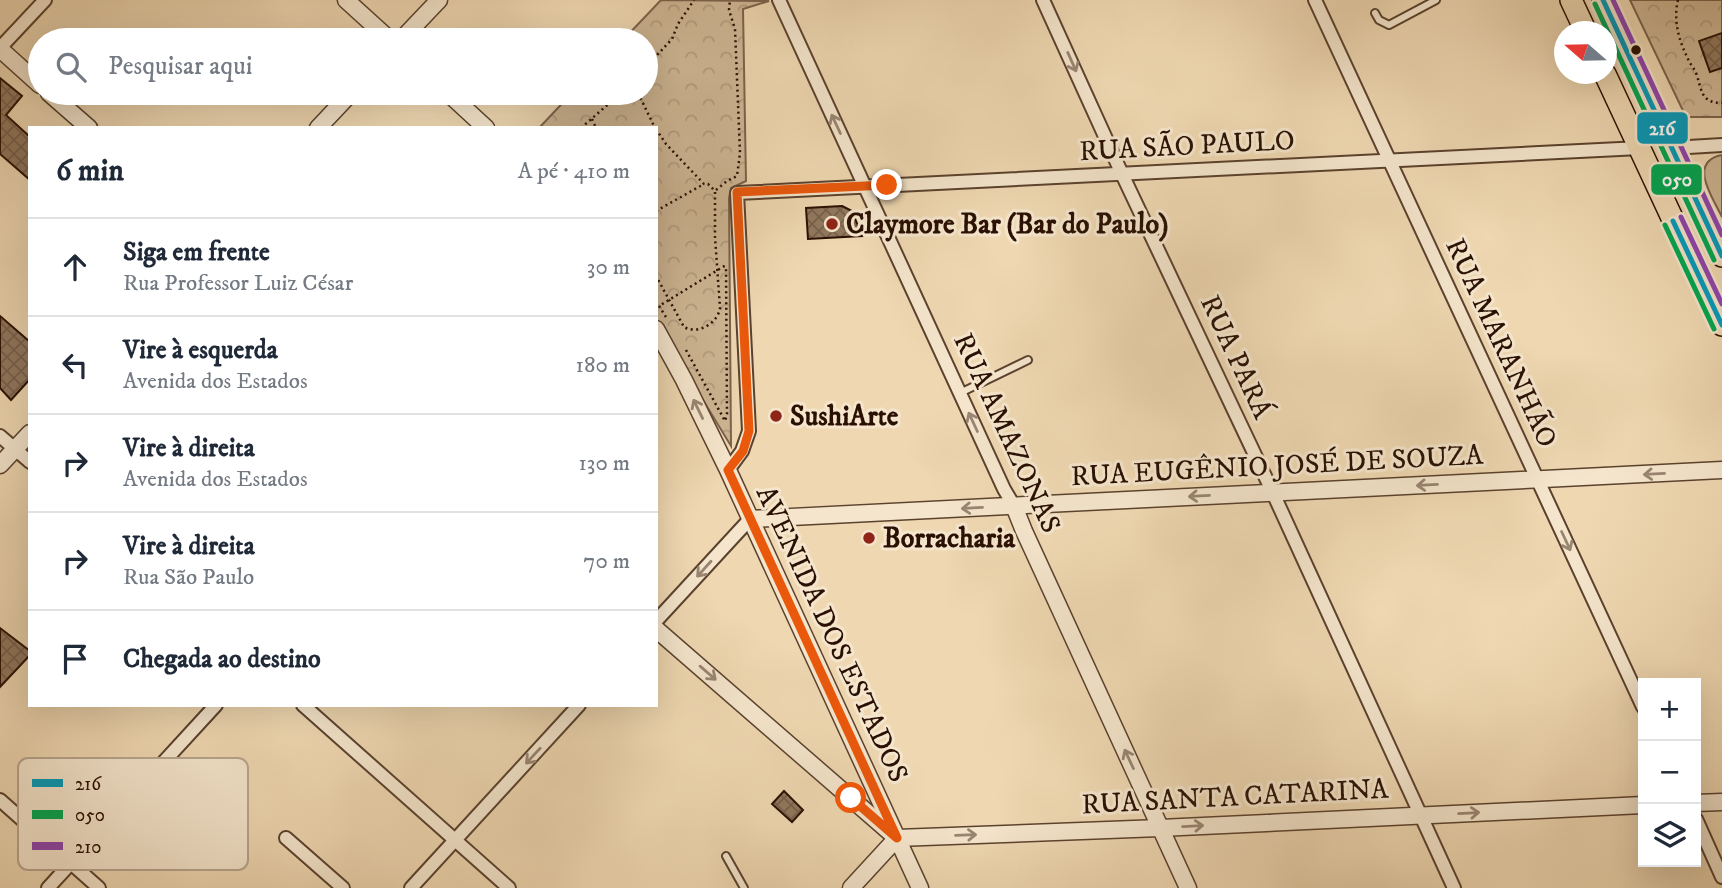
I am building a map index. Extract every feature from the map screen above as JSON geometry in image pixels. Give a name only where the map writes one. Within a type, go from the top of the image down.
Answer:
[{"type":"main road","points":[[1571,0],[1581,21]]},
{"type":"main road","points":[[1603,0],[1722,256]]},
{"type":"main road","points":[[1610,84],[1722,325]]},
{"type":"street","points":[[28,74],[0,49],[45,0]]},
{"type":"street","points":[[346,0],[377,28]]},
{"type":"street","points":[[412,28],[439,0]]},
{"type":"street","name":"RUA AMAZONAS","points":[[779,0],[1188,888]]},
{"type":"street","name":"RUA PARÁ","points":[[1043,0],[1454,888]]},
{"type":"street","name":"RUA MARANHÃO","points":[[1315,0],[1638,695]]},
{"type":"street","points":[[63,105],[87,126]]},
{"type":"street","points":[[320,126],[340,105]]},
{"type":"street","points":[[461,105],[484,126]]},
{"type":"street","points":[[1672,148],[1722,145]]},
{"type":"street","name":"RUA SÃO PAULO","points":[[737,192],[1640,148]]},
{"type":"street","name":"AVENIDA DOS ESTADOS","points":[[737,192],[749,431],[743,451],[728,470],[920,888]]},
{"type":"street","points":[[661,323],[684,380],[728,470]]},
{"type":"street","points":[[0,465],[28,435]]},
{"type":"street","points":[[0,436],[28,460]]},
{"type":"street","name":"RUA EUGÊNIO JOSÉ DE SOUZA","points":[[750,519],[1722,470]]},
{"type":"street","points":[[658,619],[750,519]]},
{"type":"street","points":[[658,631],[897,838],[851,888]]},
{"type":"street","points":[[167,758],[214,707]]},
{"type":"street","points":[[305,707],[509,888]]},
{"type":"street","points":[[411,888],[577,707]]},
{"type":"street","points":[[0,800],[18,816]]},
{"type":"street","points":[[1701,803],[1722,802]]},
{"type":"street","name":"RUA SANTA CATARINA","points":[[897,838],[1638,805]]},
{"type":"street","points":[[1701,830],[1722,877]]},
{"type":"street","points":[[286,838],[343,888]]},
{"type":"street","points":[[48,888],[65,870]]},
{"type":"street","points":[[79,870],[99,888]]},
{"type":"lane","points":[[1375,13],[1379,20],[1389,25],[1436,0]]},
{"type":"lane","points":[[960,393],[1028,360]]},
{"type":"lane","points":[[726,856],[744,888]]},
{"type":"path","points":[[658,54],[672,39],[678,24],[694,0]]},
{"type":"path","points":[[658,280],[684,327],[689,330],[707,326],[720,312],[715,191],[737,176],[740,153],[735,29],[729,10],[730,0]]},
{"type":"path","points":[[1678,0],[1675,12],[1681,43],[1696,72],[1699,88],[1704,97],[1715,103],[1722,103]]},
{"type":"path","points":[[583,126],[608,105]]},
{"type":"path","points":[[644,105],[654,126]]},
{"type":"path","points":[[592,119],[595,126]]},
{"type":"path","points":[[658,132],[704,184],[708,184],[715,191]]},
{"type":"path","points":[[658,210],[704,184]]},
{"type":"path","points":[[661,323],[659,306],[726,265],[725,421],[686,349]]},
{"type":"green space","points":[[661,0],[769,1],[743,9],[746,181],[731,188],[729,198],[731,446],[658,326],[658,126],[541,126],[561,105],[658,105],[658,28],[634,28]]},
{"type":"green space","points":[[1630,0],[1722,0],[1722,117],[1686,117]]},
{"type":"green space","points":[[1722,155],[1722,217],[1709,191],[1704,173],[1706,165],[1712,159]]},
{"type":"building","points":[[1722,33],[1722,68],[1710,72],[1699,41]]},
{"type":"building","points":[[0,78],[22,96],[6,115],[28,135],[28,178],[0,154]]},
{"type":"building","name":"Claymore Bar (Bar do Paulo)","points":[[842,206],[852,211],[862,236],[808,239],[806,208]]},
{"type":"building","points":[[0,316],[28,340],[28,381],[11,400],[0,388]]},
{"type":"building","points":[[0,628],[28,649],[28,657],[0,687]]},
{"type":"building","points":[[784,791],[803,810],[792,822],[772,804]]},
{"type":"transit line","name":"216","points":[[1603,0],[1722,256]]},
{"type":"transit line","name":"210","points":[[1613,0],[1722,235]]},
{"type":"transit line","name":"050","points":[[1595,4],[1714,260]]},
{"type":"transit line","name":"210","points":[[1681,217],[1722,304]]},
{"type":"transit line","name":"216","points":[[1673,221],[1722,325]]},
{"type":"transit line","name":"050","points":[[1665,225],[1714,329]]},
{"type":"place","name":"Claymore Bar (Bar do Paulo)","points":[[832,224]]},
{"type":"place","name":"SushiArte","points":[[776,416]]},
{"type":"place","name":"Borracharia","points":[[869,538]]},
{"type":"route","points":[[851,798],[897,838],[728,470],[743,451],[749,431],[737,192],[887,185]]}]
